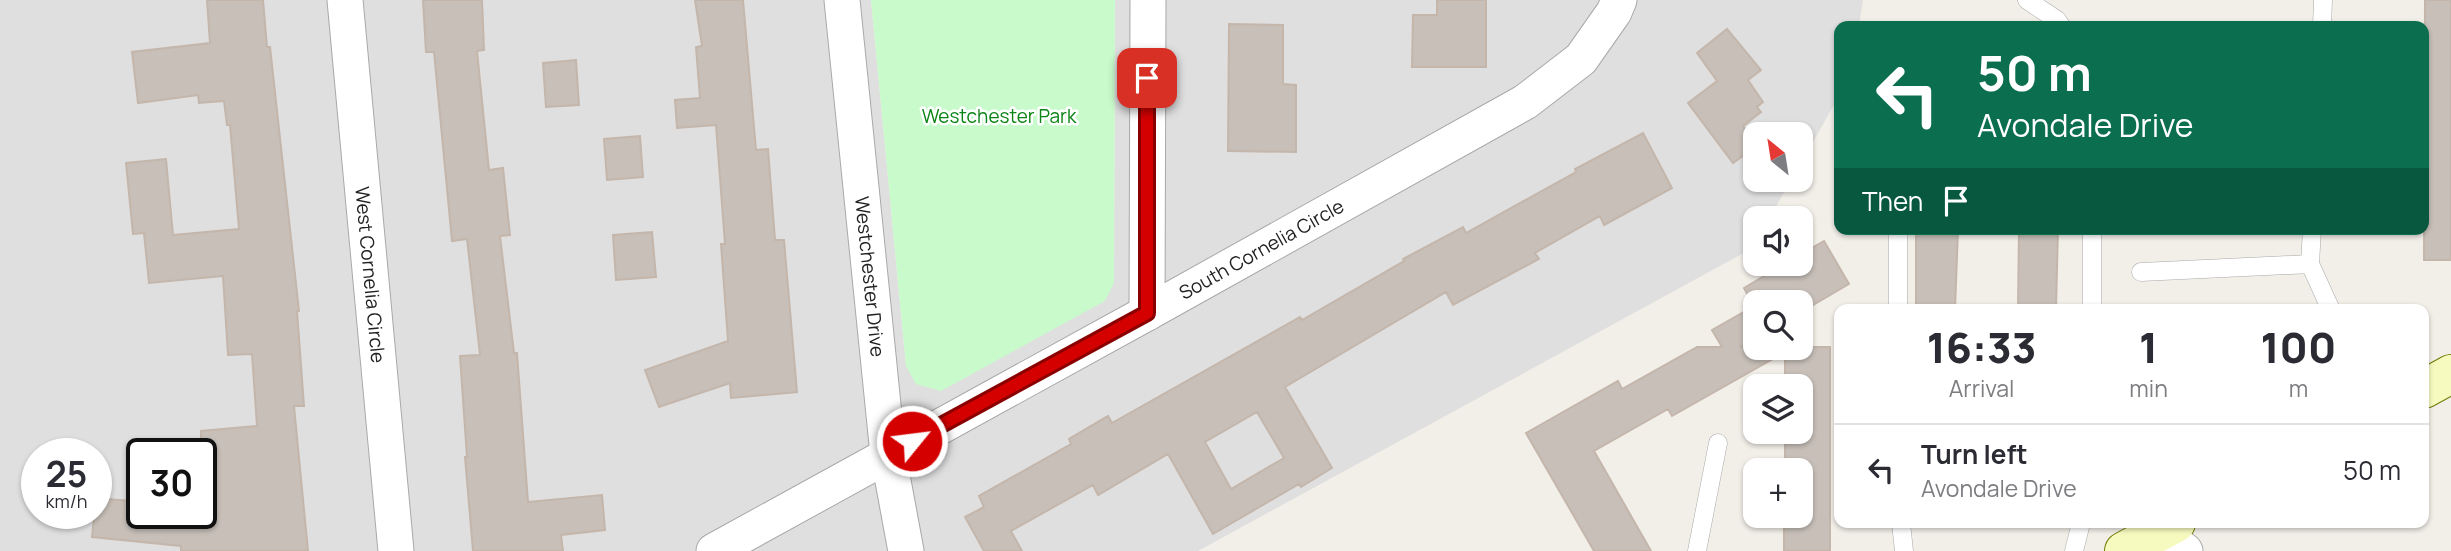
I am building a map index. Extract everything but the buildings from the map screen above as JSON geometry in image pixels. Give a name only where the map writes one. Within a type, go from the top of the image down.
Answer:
[{"type":"main road","points":[[2429,386],[2451,374]]},
{"type":"main road","points":[[2124,551],[2173,536]]},
{"type":"street","name":"West Cornelia Circle","points":[[345,0],[396,551]]},
{"type":"street","name":"Westchester Drive","points":[[842,0],[888,454],[906,551]]},
{"type":"street","points":[[1147,313],[1148,0]]},
{"type":"street","name":"South Cornelia Circle","points":[[713,551],[1525,102],[1581,60],[1614,12],[1619,0]]},
{"type":"lane","points":[[2027,0],[2058,21]]},
{"type":"lane","points":[[2322,21],[2323,0]]},
{"type":"lane","points":[[1898,235],[1898,304]]},
{"type":"lane","points":[[2092,235],[2092,304]]},
{"type":"lane","points":[[2312,235],[2310,264],[2328,304]]},
{"type":"lane","points":[[2141,272],[2310,264]]},
{"type":"lane","points":[[1697,551],[1718,443]]},
{"type":"lane","points":[[1902,528],[1904,551]]},
{"type":"lane","points":[[2074,551],[2080,528]]},
{"type":"shaded area","points":[[0,0],[871,0],[906,366],[1114,283],[1115,0],[1863,0],[1860,21],[1834,21],[1834,105],[1813,142],[1813,122],[1743,122],[1743,192],[1784,192],[1776,206],[1743,206],[1743,253],[1198,551],[0,551]]},
{"type":"green space","name":"Westchester Park","points":[[871,0],[1115,0],[1114,283],[1105,301],[941,391],[916,384],[906,366]]},
{"type":"route","points":[[912,441],[1147,313],[1147,78]]}]
